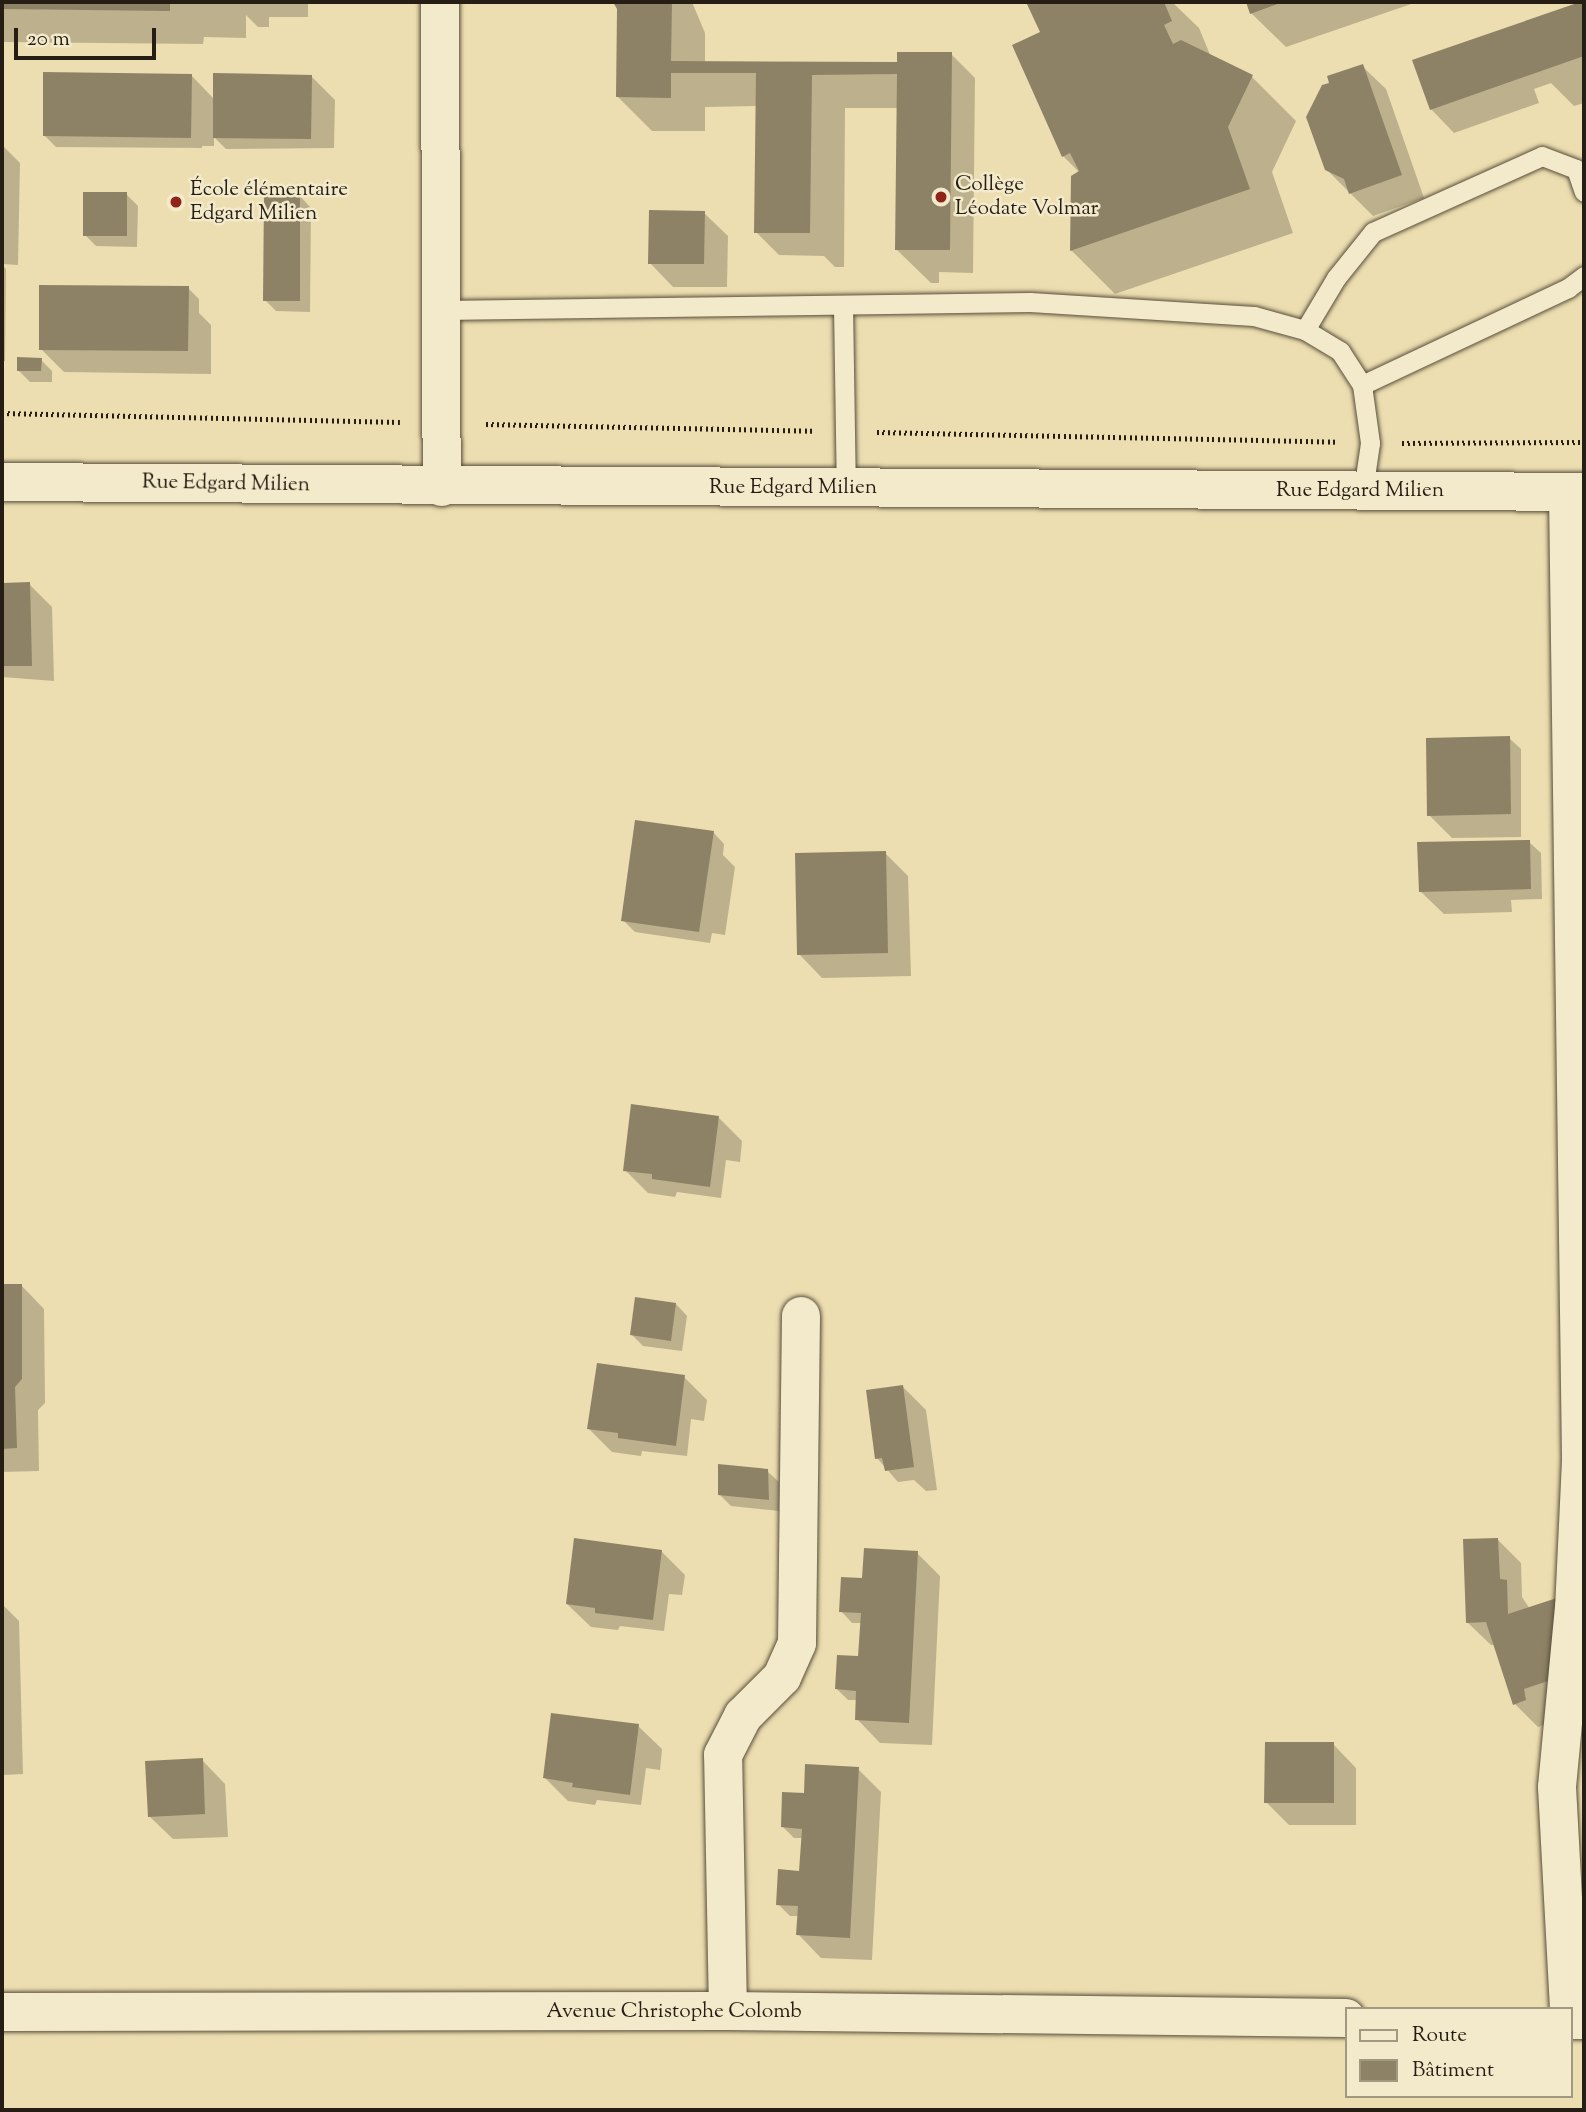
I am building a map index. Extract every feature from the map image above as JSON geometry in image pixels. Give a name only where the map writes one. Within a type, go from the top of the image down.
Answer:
[{"type":"street","points":[[440,2],[442,487]]},
{"type":"street","name":"Rue Edgard Milien","points":[[2,481],[442,487],[1576,492]]},
{"type":"street","points":[[1569,2007],[1558,1787],[1574,1607],[1581,1461],[1576,492]]},
{"type":"street","points":[[728,2011],[723,1755],[743,1716],[782,1677],[797,1643],[801,1316]]},
{"type":"street","name":"Avenue Christophe Colomb","points":[[2,2012],[728,2011],[1344,2018]]},
{"type":"lane","points":[[1305,330],[1336,278],[1373,232],[1542,156],[1576,169],[1584,192]]},
{"type":"lane","points":[[1363,385],[1568,288],[1584,276]]},
{"type":"lane","points":[[441,310],[1030,302],[1254,316],[1305,330],[1340,351],[1363,385],[1370,443],[1363,491]]},
{"type":"lane","points":[[843,305],[846,488]]},
{"type":"path","points":[[2,413],[816,431]]},
{"type":"path","points":[[871,432],[1370,443],[1584,442]]},
{"type":"building","points":[[2,2],[170,2],[170,11],[2,9]]},
{"type":"building","points":[[613,2],[672,2],[671,61],[897,62],[897,52],[952,52],[950,250],[895,250],[897,74],[812,75],[810,233],[754,233],[756,73],[671,73],[671,98],[616,97],[617,9]]},
{"type":"building","points":[[1026,2],[1164,2],[1172,21],[1164,25],[1173,44],[1181,40],[1253,75],[1228,127],[1250,189],[1070,251],[1071,176],[1079,171],[1070,153],[1062,157],[1012,45],[1040,32]]},
{"type":"building","points":[[1246,2],[1283,2],[1250,14]]},
{"type":"building","points":[[1584,2],[1584,56],[1430,110],[1412,60]]},
{"type":"building","points":[[1363,64],[1402,175],[1349,194],[1344,179],[1325,170],[1306,117],[1322,85],[1329,83],[1327,76]]},
{"type":"building","points":[[43,72],[192,74],[191,138],[43,136]]},
{"type":"building","points":[[213,73],[312,75],[311,139],[213,138]]},
{"type":"building","points":[[83,192],[127,192],[127,236],[83,236]]},
{"type":"building","points":[[264,194],[300,195],[300,301],[263,301]]},
{"type":"building","points":[[649,210],[705,211],[704,264],[648,264]]},
{"type":"building","points":[[39,285],[189,286],[188,351],[39,350]]},
{"type":"building","points":[[17,357],[42,358],[41,371],[17,371]]},
{"type":"building","points":[[30,582],[32,666],[2,666],[2,583]]},
{"type":"building","points":[[1510,736],[1511,814],[1427,816],[1426,738]]},
{"type":"building","points":[[635,820],[714,831],[699,932],[621,921]]},
{"type":"building","points":[[1530,840],[1531,889],[1419,892],[1417,842]]},
{"type":"building","points":[[886,851],[888,953],[797,955],[795,853]]},
{"type":"building","points":[[631,1104],[719,1116],[710,1187],[652,1179],[652,1174],[623,1171]]},
{"type":"building","points":[[2,1284],[22,1284],[22,1379],[15,1387],[17,1448],[2,1449]]},
{"type":"building","points":[[635,1297],[676,1303],[671,1341],[630,1335]]},
{"type":"building","points":[[597,1363],[685,1375],[676,1446],[618,1438],[618,1433],[587,1429]]},
{"type":"building","points":[[903,1385],[914,1467],[885,1471],[882,1458],[875,1459],[866,1390]]},
{"type":"building","points":[[718,1464],[768,1469],[769,1500],[718,1495]]},
{"type":"building","points":[[574,1538],[662,1550],[653,1620],[595,1613],[595,1608],[566,1604]]},
{"type":"building","points":[[1498,1538],[1500,1579],[1507,1580],[1508,1614],[1566,1595],[1569,1674],[1524,1689],[1526,1700],[1513,1705],[1486,1622],[1466,1623],[1463,1539]]},
{"type":"building","points":[[864,1548],[918,1551],[909,1723],[855,1720],[856,1691],[835,1689],[837,1655],[858,1656],[861,1613],[839,1612],[841,1577],[862,1578]]},
{"type":"building","points":[[551,1713],[639,1724],[630,1795],[572,1787],[573,1783],[543,1778]]},
{"type":"building","points":[[1265,1742],[1334,1742],[1334,1803],[1264,1803]]},
{"type":"building","points":[[203,1758],[205,1814],[148,1817],[145,1761]]},
{"type":"building","points":[[805,1764],[859,1767],[850,1938],[796,1935],[798,1906],[776,1905],[778,1869],[799,1871],[802,1829],[781,1827],[782,1792],[804,1793]]},
{"type":"place","name":"Collège Léodate Volmar","points":[[941,197]]},
{"type":"place","name":"École élémentaire Edgard Milien","points":[[176,202]]}]
